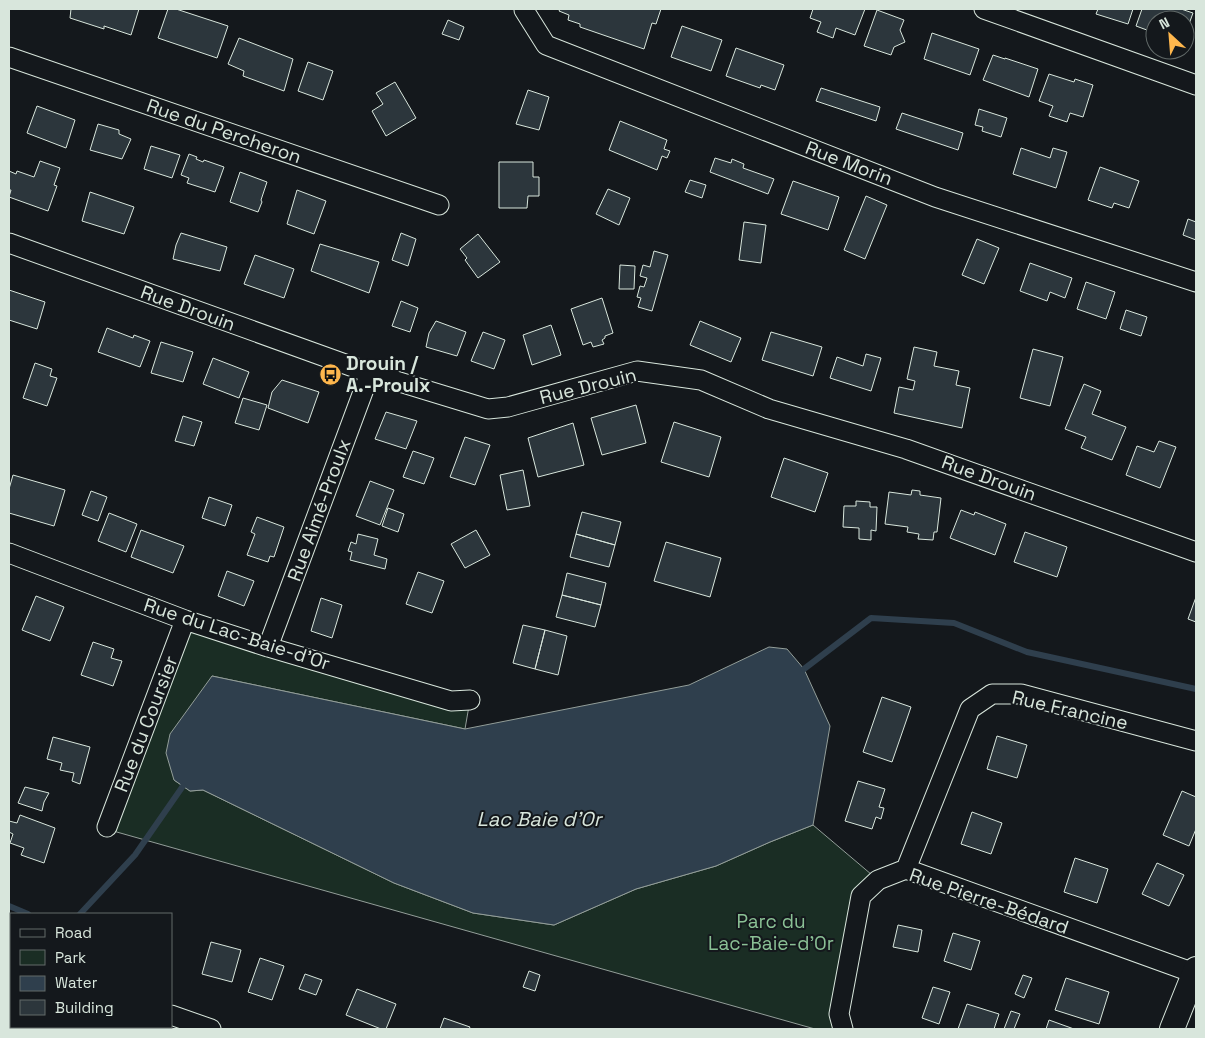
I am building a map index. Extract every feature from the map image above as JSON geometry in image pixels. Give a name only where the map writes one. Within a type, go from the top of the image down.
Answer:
[{"type":"street","name":"Rue Morin","points":[[525,9],[546,44],[935,197],[1196,282]]},
{"type":"street","points":[[984,9],[1196,85]]},
{"type":"street","name":"Rue du Percheron","points":[[9,57],[440,205]]},
{"type":"street","name":"Rue Drouin","points":[[9,243],[370,373],[488,409],[508,407],[637,370],[701,380],[769,409],[906,449],[1196,552]]},
{"type":"street","name":"Rue Aimé-Proulx","points":[[268,647],[370,373]]},
{"type":"street","name":"Rue du Lac-Baie-d'Or","points":[[9,553],[185,620],[268,647],[451,701],[470,700]]},
{"type":"street","name":"Rue du Coursier","points":[[107,828],[185,620]]},
{"type":"street","name":"Rue Francine","points":[[906,869],[970,709],[992,694],[1021,694],[1196,741]]},
{"type":"street","name":"Rue Pierre-Bédard","points":[[843,1029],[839,1014],[861,896],[878,880],[906,869],[1195,971]]},
{"type":"street","points":[[1172,1029],[1195,971]]},
{"type":"street","points":[[172,1016],[211,1029]]},
{"type":"green space","name":"Parc du Lac-Baie-d'Or","points":[[185,620],[470,700],[465,729],[212,676],[174,780],[190,791],[203,790],[394,883],[473,913],[554,925],[636,889],[716,866],[813,825],[878,880],[861,896],[843,1029],[815,1029],[99,827]]},
{"type":"water","name":"Lac Baie d'Or","points":[[769,647],[787,649],[804,669],[830,726],[813,825],[716,866],[636,889],[554,925],[473,913],[394,883],[203,790],[190,791],[174,780],[166,753],[170,734],[212,676],[465,729],[689,685]]},
{"type":"building","points":[[71,9],[139,9],[131,35],[70,18]]},
{"type":"building","points":[[168,9],[176,9],[228,26],[217,58],[158,38]]},
{"type":"building","points":[[560,9],[661,9],[656,24],[652,23],[644,49],[580,27],[580,24],[568,20],[569,15],[559,11]]},
{"type":"building","points":[[813,9],[865,9],[855,35],[836,28],[833,38],[817,32],[821,22],[810,18]]},
{"type":"building","points":[[1098,9],[1133,9],[1128,24],[1096,14]]},
{"type":"building","points":[[1142,9],[1184,10],[1145,10],[1145,29],[1136,26]]},
{"type":"building","points":[[877,10],[904,20],[900,30],[905,42],[894,47],[891,55],[864,46]]},
{"type":"building","points":[[448,20],[464,27],[459,40],[442,34]]},
{"type":"building","points":[[682,26],[722,40],[711,71],[671,57]]},
{"type":"building","points":[[932,33],[979,49],[970,75],[924,59]]},
{"type":"building","points":[[239,38],[293,59],[284,91],[243,76],[244,71],[228,64]]},
{"type":"building","points":[[736,48],[784,65],[775,90],[761,85],[760,88],[726,76]]},
{"type":"building","points":[[993,55],[1038,69],[1029,97],[983,80]]},
{"type":"building","points":[[308,62],[333,71],[323,100],[298,91]]},
{"type":"building","points":[[1049,74],[1074,82],[1075,79],[1093,85],[1083,117],[1070,113],[1067,122],[1049,116],[1053,106],[1039,101]]},
{"type":"building","points":[[395,82],[416,118],[386,136],[372,111],[383,104],[376,93]]},
{"type":"building","points":[[821,88],[880,107],[876,121],[816,101]]},
{"type":"building","points":[[528,90],[549,97],[539,130],[516,124]]},
{"type":"building","points":[[37,106],[75,120],[66,148],[27,133]]},
{"type":"building","points":[[979,109],[1007,118],[1001,137],[982,131],[983,127],[975,125]]},
{"type":"building","points":[[902,113],[963,133],[958,150],[896,129]]},
{"type":"building","points":[[620,121],[667,140],[664,149],[670,151],[667,158],[662,156],[657,170],[609,150]]},
{"type":"building","points":[[98,124],[119,130],[119,134],[131,139],[122,159],[90,150]]},
{"type":"building","points":[[151,146],[180,155],[172,178],[144,169]]},
{"type":"building","points":[[1021,148],[1050,158],[1053,148],[1067,152],[1056,188],[1013,174]]},
{"type":"building","points":[[189,154],[203,162],[204,160],[224,167],[215,192],[187,183],[189,178],[181,175]]},
{"type":"building","points":[[715,158],[731,163],[732,159],[744,164],[743,168],[774,179],[768,194],[710,172]]},
{"type":"building","points":[[40,161],[60,168],[54,185],[57,186],[48,211],[9,197],[11,190],[9,190],[9,171],[16,174],[17,171],[34,177]]},
{"type":"building","points":[[499,162],[533,162],[533,177],[539,177],[539,196],[528,196],[527,208],[499,208]]},
{"type":"building","points":[[1100,167],[1139,181],[1129,208],[1114,203],[1112,208],[1088,200]]},
{"type":"building","points":[[240,172],[267,182],[258,212],[230,202]]},
{"type":"building","points":[[690,180],[706,185],[702,198],[685,192]]},
{"type":"building","points":[[793,181],[839,197],[828,230],[781,214]]},
{"type":"building","points":[[608,189],[630,198],[619,225],[596,214]]},
{"type":"building","points":[[297,190],[326,201],[314,234],[287,224]]},
{"type":"building","points":[[90,192],[134,207],[124,234],[82,221]]},
{"type":"building","points":[[866,196],[887,205],[865,259],[844,250]]},
{"type":"building","points":[[1188,219],[1196,222],[1196,240],[1183,235]]},
{"type":"building","points":[[744,222],[766,225],[761,263],[739,260]]},
{"type":"building","points":[[181,233],[227,247],[220,271],[173,259]]},
{"type":"building","points":[[401,233],[416,239],[408,266],[392,260]]},
{"type":"building","points":[[478,234],[500,262],[478,278],[465,260],[467,258],[460,249]]},
{"type":"building","points":[[977,239],[999,248],[984,284],[962,275]]},
{"type":"building","points":[[320,244],[379,262],[369,293],[311,271]]},
{"type":"building","points":[[654,251],[668,255],[652,311],[638,307],[641,298],[637,297],[640,286],[644,287],[647,278],[640,276],[643,265],[650,267]]},
{"type":"building","points":[[255,255],[294,269],[284,298],[244,284]]},
{"type":"building","points":[[1030,263],[1072,278],[1065,298],[1050,292],[1047,301],[1020,291]]},
{"type":"building","points":[[620,265],[635,266],[634,289],[619,289]]},
{"type":"building","points":[[1086,282],[1115,292],[1106,319],[1077,309]]},
{"type":"building","points":[[9,290],[45,302],[37,329],[9,320]]},
{"type":"building","points":[[602,298],[613,333],[605,336],[602,340],[604,344],[593,347],[591,342],[583,345],[571,309]]},
{"type":"building","points":[[401,301],[418,308],[410,332],[392,326]]},
{"type":"building","points":[[1126,310],[1147,317],[1141,336],[1120,329]]},
{"type":"building","points":[[436,321],[466,332],[457,356],[426,347],[429,333]]},
{"type":"building","points":[[700,321],[741,338],[731,362],[690,345]]},
{"type":"building","points":[[551,325],[561,355],[532,365],[523,335]]},
{"type":"building","points":[[107,328],[133,338],[134,335],[150,341],[140,367],[98,352]]},
{"type":"building","points":[[483,332],[505,340],[494,369],[471,361]]},
{"type":"building","points":[[771,332],[822,347],[813,376],[762,360]]},
{"type":"building","points":[[161,342],[193,352],[183,382],[151,373]]},
{"type":"building","points":[[914,347],[937,352],[934,366],[959,371],[956,385],[970,388],[962,428],[894,413],[899,387],[913,390],[915,381],[907,379]]},
{"type":"building","points":[[1033,349],[1063,357],[1050,406],[1020,398]]},
{"type":"building","points":[[866,354],[881,358],[871,391],[830,378],[837,357],[863,366]]},
{"type":"building","points":[[213,358],[249,372],[239,398],[203,384]]},
{"type":"building","points":[[35,363],[52,369],[50,376],[57,378],[47,406],[23,398]]},
{"type":"building","points":[[282,380],[319,392],[308,423],[268,408],[272,392]]},
{"type":"building","points":[[1084,384],[1101,391],[1092,414],[1126,427],[1112,460],[1081,448],[1086,437],[1065,429]]},
{"type":"building","points":[[243,398],[267,405],[259,430],[235,423]]},
{"type":"building","points":[[636,405],[646,443],[602,455],[591,418]]},
{"type":"building","points":[[386,412],[417,421],[406,449],[375,439]]},
{"type":"building","points":[[183,416],[202,422],[194,446],[175,441]]},
{"type":"building","points":[[674,422],[721,437],[709,477],[661,462]]},
{"type":"building","points":[[573,423],[584,465],[538,477],[528,438]]},
{"type":"building","points":[[465,437],[490,445],[475,485],[450,477]]},
{"type":"building","points":[[1159,441],[1176,447],[1160,488],[1126,475],[1137,446],[1154,452]]},
{"type":"building","points":[[413,451],[434,458],[424,484],[403,477]]},
{"type":"building","points":[[784,458],[828,473],[815,512],[771,497]]},
{"type":"building","points":[[523,470],[530,506],[507,510],[500,475]]},
{"type":"building","points":[[13,475],[65,490],[54,526],[9,513],[9,489]]},
{"type":"building","points":[[370,481],[394,490],[380,525],[356,516]]},
{"type":"building","points":[[912,490],[920,491],[920,495],[941,498],[937,532],[934,532],[933,540],[918,539],[919,534],[907,532],[908,527],[885,524],[889,492],[911,495]]},
{"type":"building","points":[[91,491],[107,497],[98,521],[82,515]]},
{"type":"building","points":[[209,497],[232,505],[225,526],[202,518]]},
{"type":"building","points":[[856,501],[870,502],[870,507],[877,507],[876,531],[871,530],[871,540],[859,539],[859,528],[843,527],[844,506],[856,506]]},
{"type":"building","points":[[388,508],[404,514],[398,532],[382,526]]},
{"type":"building","points":[[961,510],[974,515],[975,512],[1006,524],[995,555],[950,538]]},
{"type":"building","points":[[582,512],[621,522],[615,545],[576,534]]},
{"type":"building","points":[[109,513],[137,524],[126,552],[98,541]]},
{"type":"building","points":[[257,517],[284,527],[274,557],[270,556],[268,562],[247,555],[255,534],[251,532]]},
{"type":"building","points":[[141,530],[184,546],[173,573],[131,557]]},
{"type":"building","points":[[476,530],[490,555],[465,568],[451,544]]},
{"type":"building","points":[[1025,532],[1067,547],[1057,577],[1014,562]]},
{"type":"building","points":[[358,534],[378,539],[374,555],[387,559],[385,569],[350,560],[352,552],[348,551],[351,542],[356,544]]},
{"type":"building","points":[[576,534],[615,545],[609,567],[570,557]]},
{"type":"building","points":[[666,542],[721,558],[710,597],[654,581]]},
{"type":"building","points":[[227,571],[254,581],[244,606],[218,596]]},
{"type":"building","points":[[418,572],[444,581],[432,613],[406,604]]},
{"type":"building","points":[[567,573],[606,583],[601,605],[562,595]]},
{"type":"building","points":[[562,595],[601,605],[595,627],[556,617]]},
{"type":"building","points":[[36,596],[64,607],[50,641],[22,630]]},
{"type":"building","points":[[1196,597],[1196,622],[1188,619]]},
{"type":"building","points":[[321,598],[342,605],[332,638],[311,631]]},
{"type":"building","points":[[523,625],[545,630],[535,669],[513,663]]},
{"type":"building","points":[[545,630],[567,636],[558,675],[535,669]]},
{"type":"building","points":[[93,642],[114,649],[111,658],[122,661],[113,686],[81,675]]},
{"type":"building","points":[[882,697],[911,707],[892,762],[863,752]]},
{"type":"building","points":[[997,736],[1027,745],[1017,778],[987,769]]},
{"type":"building","points":[[53,737],[90,747],[80,784],[72,781],[74,773],[60,770],[62,763],[47,759]]},
{"type":"building","points":[[858,781],[885,789],[879,807],[884,808],[881,819],[876,817],[872,829],[845,821]]},
{"type":"building","points":[[25,787],[49,793],[42,811],[18,803]]},
{"type":"building","points":[[1182,791],[1196,797],[1196,829],[1189,846],[1163,835]]},
{"type":"building","points":[[972,812],[1002,823],[991,854],[961,844]]},
{"type":"building","points":[[20,815],[55,828],[44,863],[21,855],[24,848],[10,843],[13,834],[9,832],[9,821],[17,823]]},
{"type":"building","points":[[1075,858],[1108,869],[1097,903],[1064,892]]},
{"type":"building","points":[[1157,863],[1184,875],[1169,906],[1142,894]]},
{"type":"building","points":[[898,925],[922,930],[918,952],[893,947]]},
{"type":"building","points":[[953,933],[980,941],[971,970],[944,961]]},
{"type":"building","points":[[211,942],[241,950],[232,982],[202,974]]},
{"type":"building","points":[[260,958],[284,966],[272,1000],[248,992]]},
{"type":"building","points":[[529,971],[540,975],[535,991],[523,987]]},
{"type":"building","points":[[305,974],[322,980],[316,995],[299,989]]},
{"type":"building","points":[[1023,975],[1032,978],[1024,998],[1015,994]]},
{"type":"building","points":[[1066,978],[1109,992],[1099,1024],[1055,1010]]},
{"type":"building","points":[[933,987],[950,992],[939,1024],[922,1018]]},
{"type":"building","points":[[357,989],[396,1004],[386,1029],[381,1029],[346,1015]]},
{"type":"building","points":[[967,1004],[999,1014],[994,1029],[958,1029]]},
{"type":"building","points":[[1011,1011],[1020,1014],[1014,1029],[1004,1029]]},
{"type":"building","points":[[444,1018],[470,1027],[469,1029],[440,1029]]},
{"type":"building","points":[[1049,1020],[1074,1029],[1046,1029]]},
{"type":"building","points":[[10,1026],[10,1028],[55,1028],[55,1029],[9,1029]]},
{"type":"building","points":[[72,1028],[120,1028],[119,1029]]},
{"type":"waterway","points":[[804,669],[871,618],[954,623],[1027,652],[1196,689]]},
{"type":"waterway","points":[[81,913],[135,855],[183,786]]},
{"type":"waterway","points":[[9,906],[26,913]]},
{"type":"place","name":"Drouin / A.-Proulx","points":[[330,374]]}]
